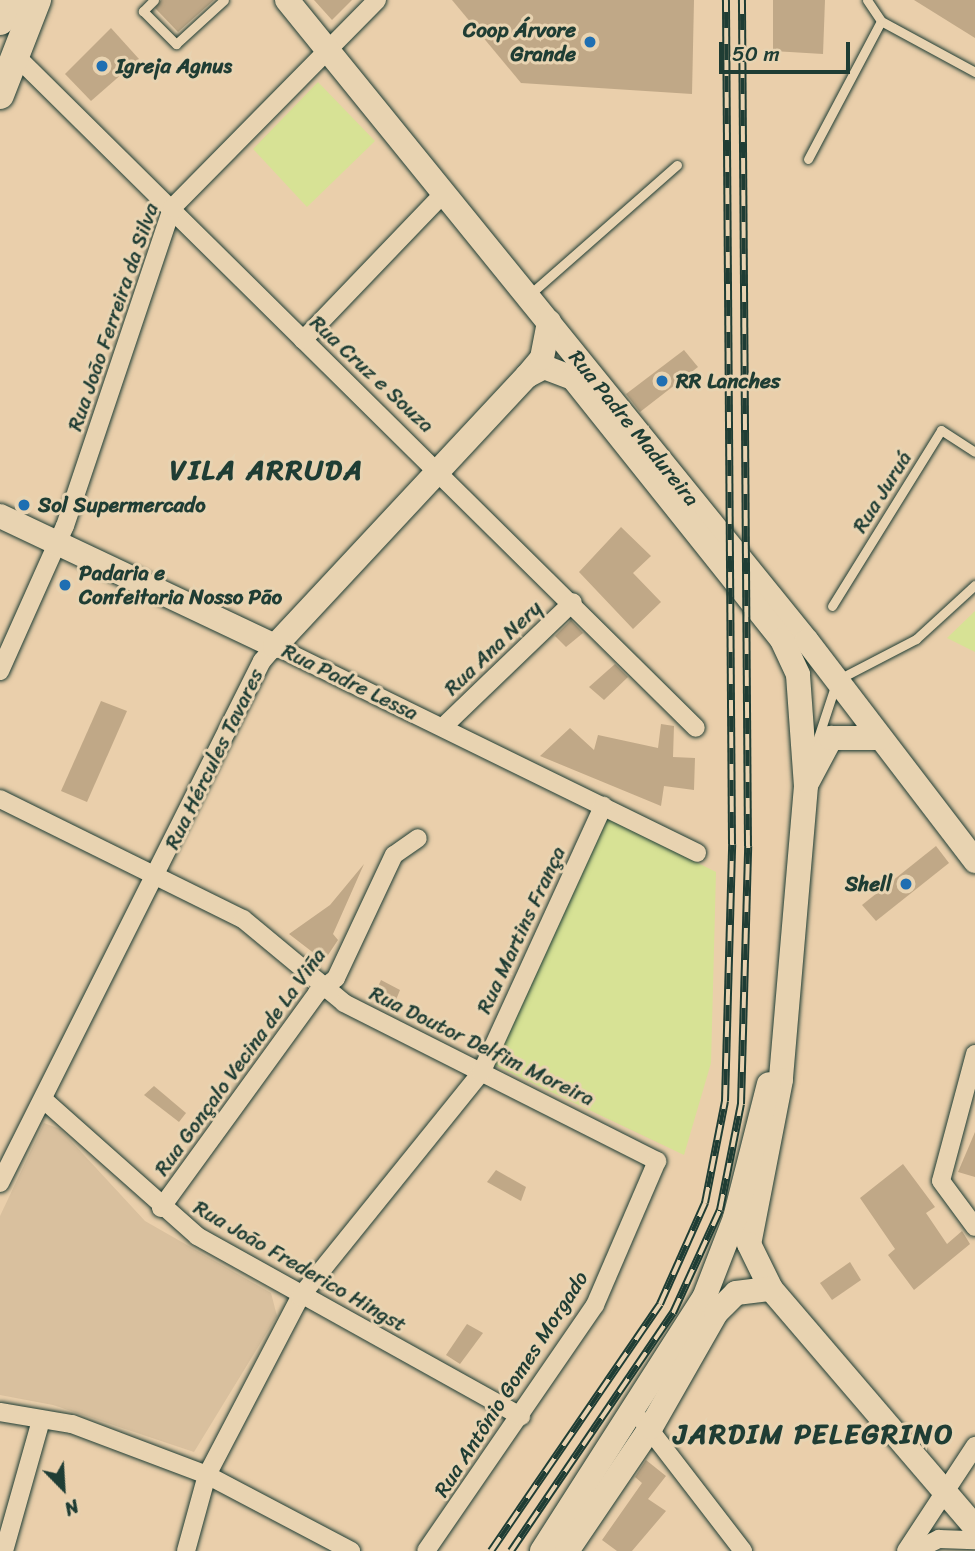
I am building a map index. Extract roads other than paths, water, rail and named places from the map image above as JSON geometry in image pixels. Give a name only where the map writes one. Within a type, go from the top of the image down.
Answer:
[{"type":"main road","points":[[0,21],[9,0]]},
{"type":"main road","points":[[0,95],[37,0]]},
{"type":"main road","name":"Rua Padre Madureira","points":[[287,0],[837,680],[878,738],[975,861]]},
{"type":"main road","name":"Rua Hércules Tavares","points":[[275,646],[527,376],[542,358],[549,322]]},
{"type":"main road","name":"Rua Padre Madureira","points":[[527,376],[544,367],[573,378],[782,640],[800,687],[806,786]]},
{"type":"main road","name":"Rua Padre Lessa","points":[[0,516],[275,646]]},
{"type":"main road","points":[[878,738],[831,738],[806,786],[774,1130],[749,1244],[771,1289],[975,1527]]},
{"type":"main road","points":[[542,1551],[643,1421],[704,1298],[735,1218],[783,1044]]},
{"type":"main road","points":[[567,1551],[643,1421],[716,1312],[736,1293],[771,1289]]},
{"type":"street","name":"Rua João Ferreira da Silva","points":[[0,671],[57,544],[172,208],[377,0]]},
{"type":"street","name":"Rua Cruz e Souza","points":[[15,55],[303,341],[442,470],[696,728]]},
{"type":"street","points":[[303,341],[443,194]]},
{"type":"street","name":"Rua Ana Nery","points":[[443,727],[573,602]]},
{"type":"street","name":"Rua Padre Lessa","points":[[275,646],[697,853]]},
{"type":"street","name":"Rua Hércules Tavares","points":[[0,1183],[157,876],[262,661],[275,646]]},
{"type":"street","name":"Rua Doutor Delfim Moreira","points":[[0,799],[243,919],[326,987],[377,1021],[657,1161]]},
{"type":"street","name":"Rua Martins França","points":[[186,1551],[207,1475],[300,1297],[481,1073],[603,806]]},
{"type":"street","name":"Rua Gonçalo Vecina de La Viña","points":[[161,1208],[326,987],[394,855],[418,838]]},
{"type":"street","points":[[975,1054],[941,1181],[975,1227]]},
{"type":"street","name":"Rua João Frederico Hingst","points":[[44,1100],[161,1208],[300,1297],[521,1416]]},
{"type":"street","name":"Rua Antônio Gomes Morgado","points":[[426,1551],[595,1305],[657,1161]]},
{"type":"street","points":[[0,1412],[72,1424],[207,1475],[351,1551]]},
{"type":"street","points":[[4,1551],[41,1420]]},
{"type":"street","points":[[643,1421],[743,1551]]},
{"type":"street","points":[[906,1551],[975,1446]]},
{"type":"street","points":[[915,1551],[947,1537],[975,1540]]},
{"type":"lane","points":[[154,0],[143,11],[176,44],[224,0]]},
{"type":"lane","points":[[867,0],[881,21],[975,72]]},
{"type":"lane","points":[[808,159],[881,21]]},
{"type":"lane","points":[[528,296],[677,165]]},
{"type":"lane","name":"Rua Juruá","points":[[832,606],[941,430],[975,452]]},
{"type":"lane","points":[[806,786],[837,680],[916,639],[975,585]]},
{"type":"railway","points":[[491,1551],[660,1304],[705,1203],[725,1101],[732,844],[726,0]]},
{"type":"railway","points":[[511,1551],[673,1313],[720,1210],[741,1104],[748,846],[742,0]]},
{"type":"place","name":"Coop Árvore Grande","points":[[590,42]]},
{"type":"place","name":"Igreja Agnus","points":[[102,66]]},
{"type":"place","name":"RR Lanches","points":[[662,381]]},
{"type":"place","name":"Sol Supermercado","points":[[24,505]]},
{"type":"place","name":"Padaria e Confeitaria Nosso Pão","points":[[65,585]]},
{"type":"place","name":"Shell","points":[[906,884]]},
{"type":"district","name":"VILA ARRUDA","points":[[267,470]]},
{"type":"district","name":"JARDIM PELEGRINO","points":[[814,1434]]}]
